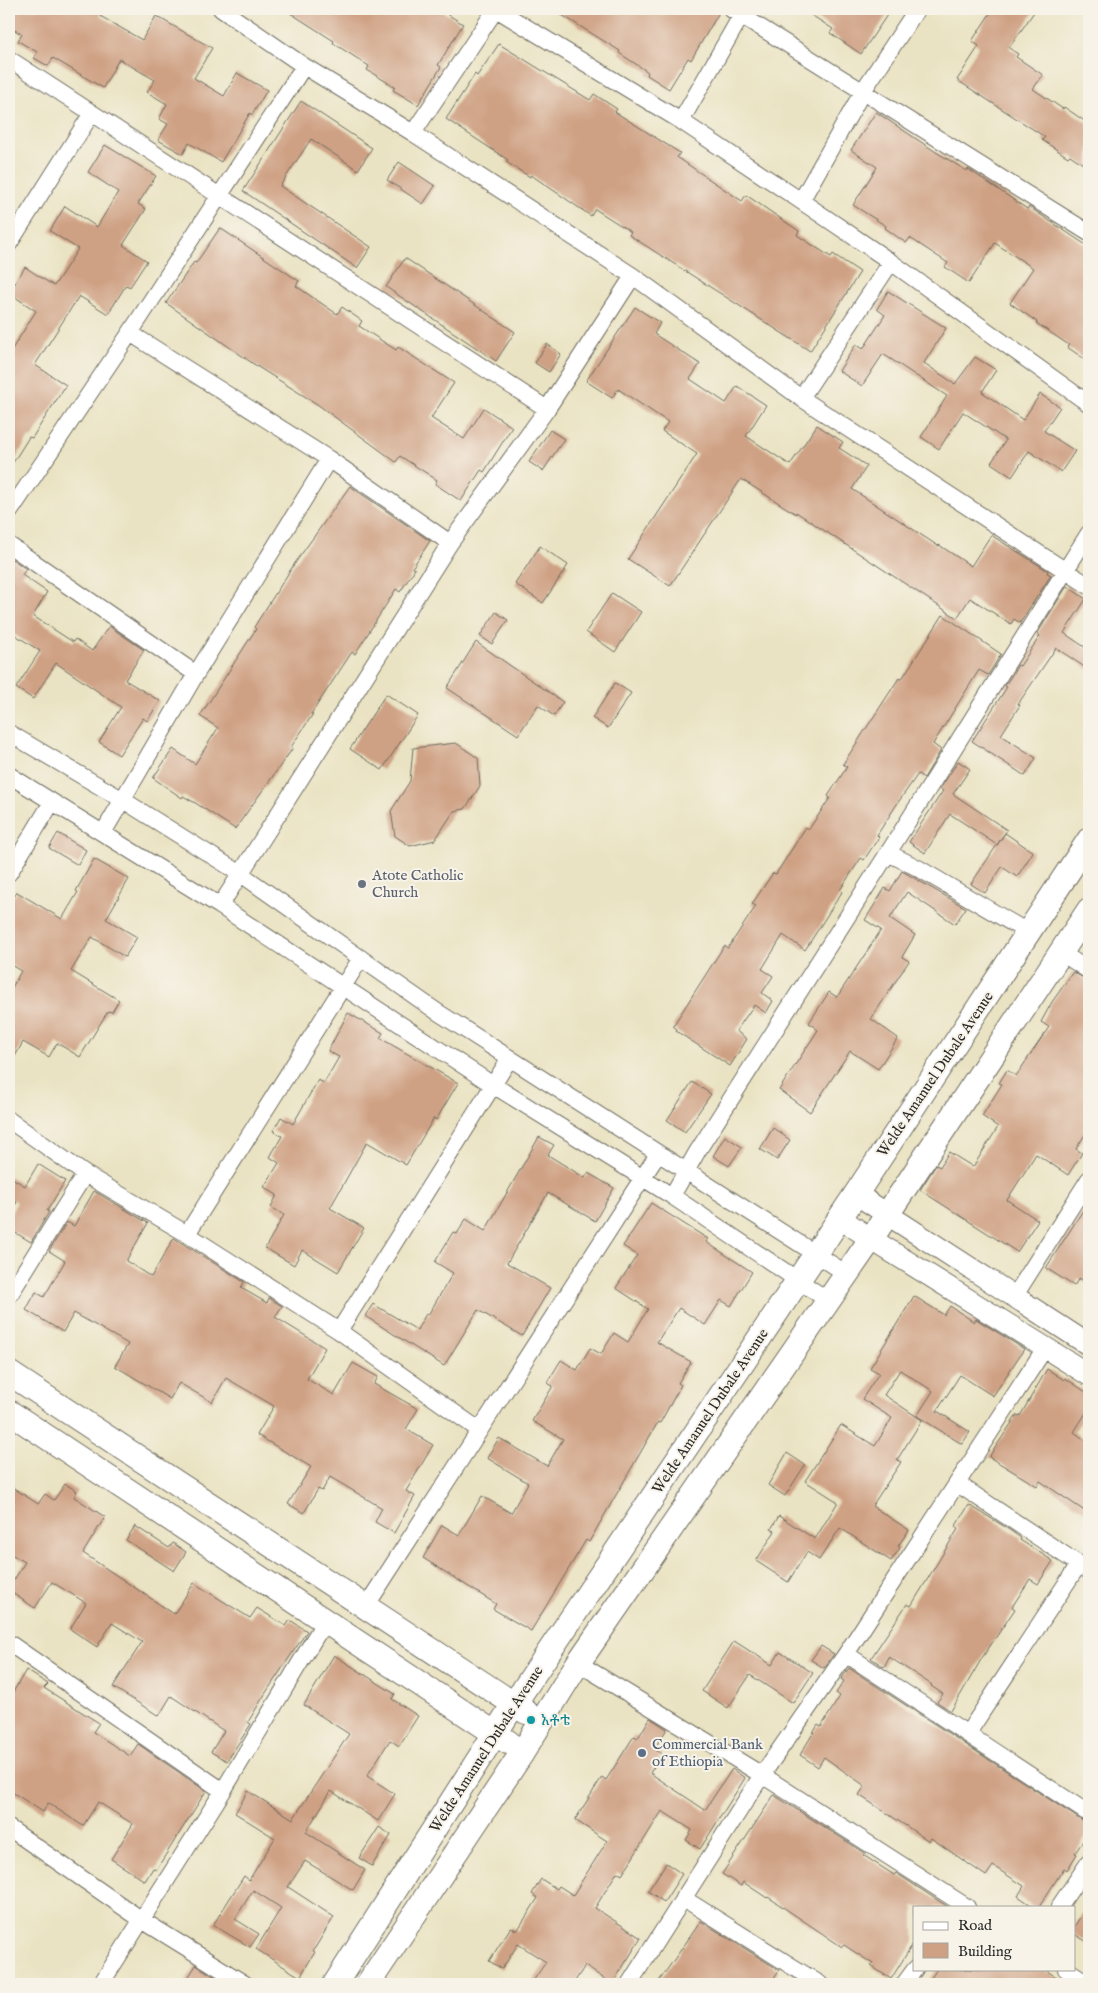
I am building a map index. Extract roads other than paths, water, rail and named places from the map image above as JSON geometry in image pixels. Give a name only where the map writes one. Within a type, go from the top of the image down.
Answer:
[{"type":"main road","name":"Welde Amanuel Dubale Avenue","points":[[335,1984],[514,1704],[856,1194],[1089,840]]},
{"type":"main road","points":[[368,1984],[522,1752],[578,1663],[871,1240],[1089,910]]},
{"type":"main road","points":[[9,1373],[514,1704],[540,1724]]},
{"type":"main road","points":[[9,1412],[522,1752]]},
{"type":"street","points":[[221,9],[304,66],[413,133],[633,276],[801,398],[1089,586]]},
{"type":"street","points":[[413,133],[496,9],[681,122],[891,262],[1089,404]]},
{"type":"street","points":[[801,202],[863,91],[917,9]]},
{"type":"street","points":[[681,122],[739,11],[1089,233]]},
{"type":"street","points":[[9,59],[547,409]]},
{"type":"street","points":[[9,513],[130,333],[304,66]]},
{"type":"street","points":[[9,244],[92,113]]},
{"type":"street","points":[[801,398],[891,262]]},
{"type":"street","points":[[220,906],[450,543],[547,409],[633,276]]},
{"type":"street","points":[[130,333],[329,459],[450,543]]},
{"type":"street","points":[[103,834],[196,674],[329,459]]},
{"type":"street","points":[[672,1196],[1089,534]]},
{"type":"street","points":[[9,545],[196,674]]},
{"type":"street","points":[[9,733],[123,800],[240,874],[436,1011],[847,1274]]},
{"type":"street","points":[[9,775],[220,906],[493,1085],[643,1177],[799,1279],[829,1301]]},
{"type":"street","points":[[9,873],[52,802]]},
{"type":"street","points":[[888,853],[918,868],[1028,933]]},
{"type":"street","points":[[1062,953],[1089,971]]},
{"type":"street","points":[[187,1234],[361,958]]},
{"type":"street","points":[[339,1332],[510,1058]]},
{"type":"street","points":[[9,1120],[85,1174],[187,1234],[339,1332],[479,1430]]},
{"type":"street","points":[[365,1608],[658,1154]]},
{"type":"street","points":[[9,1296],[85,1174]]},
{"type":"street","points":[[1014,1296],[1089,1179]]},
{"type":"street","points":[[856,1194],[887,1216],[1089,1345]]},
{"type":"street","points":[[840,1218],[871,1240],[1089,1375]]},
{"type":"street","points":[[629,1984],[762,1775],[846,1654],[1045,1348]]},
{"type":"street","points":[[958,1484],[1084,1567],[968,1733]]},
{"type":"street","points":[[101,1984],[223,1791],[324,1621]]},
{"type":"street","points":[[9,1643],[223,1791]]},
{"type":"street","points":[[846,1654],[1089,1814]]},
{"type":"street","points":[[578,1663],[762,1775],[961,1905]]},
{"type":"street","points":[[9,1828],[142,1920],[245,1984]]},
{"type":"street","points":[[1060,1906],[1089,1862]]},
{"type":"street","points":[[684,1898],[810,1982]]},
{"type":"street","points":[[904,1984],[914,1970]]},
{"type":"street","points":[[1068,1970],[1089,1984]]},
{"type":"place","name":"Atote Catholic Church","points":[[362,884]]},
{"type":"place","name":"አቶቴ","points":[[531,1720]]},
{"type":"place","name":"Commercial Bank of Ethiopia","points":[[642,1753]]}]
